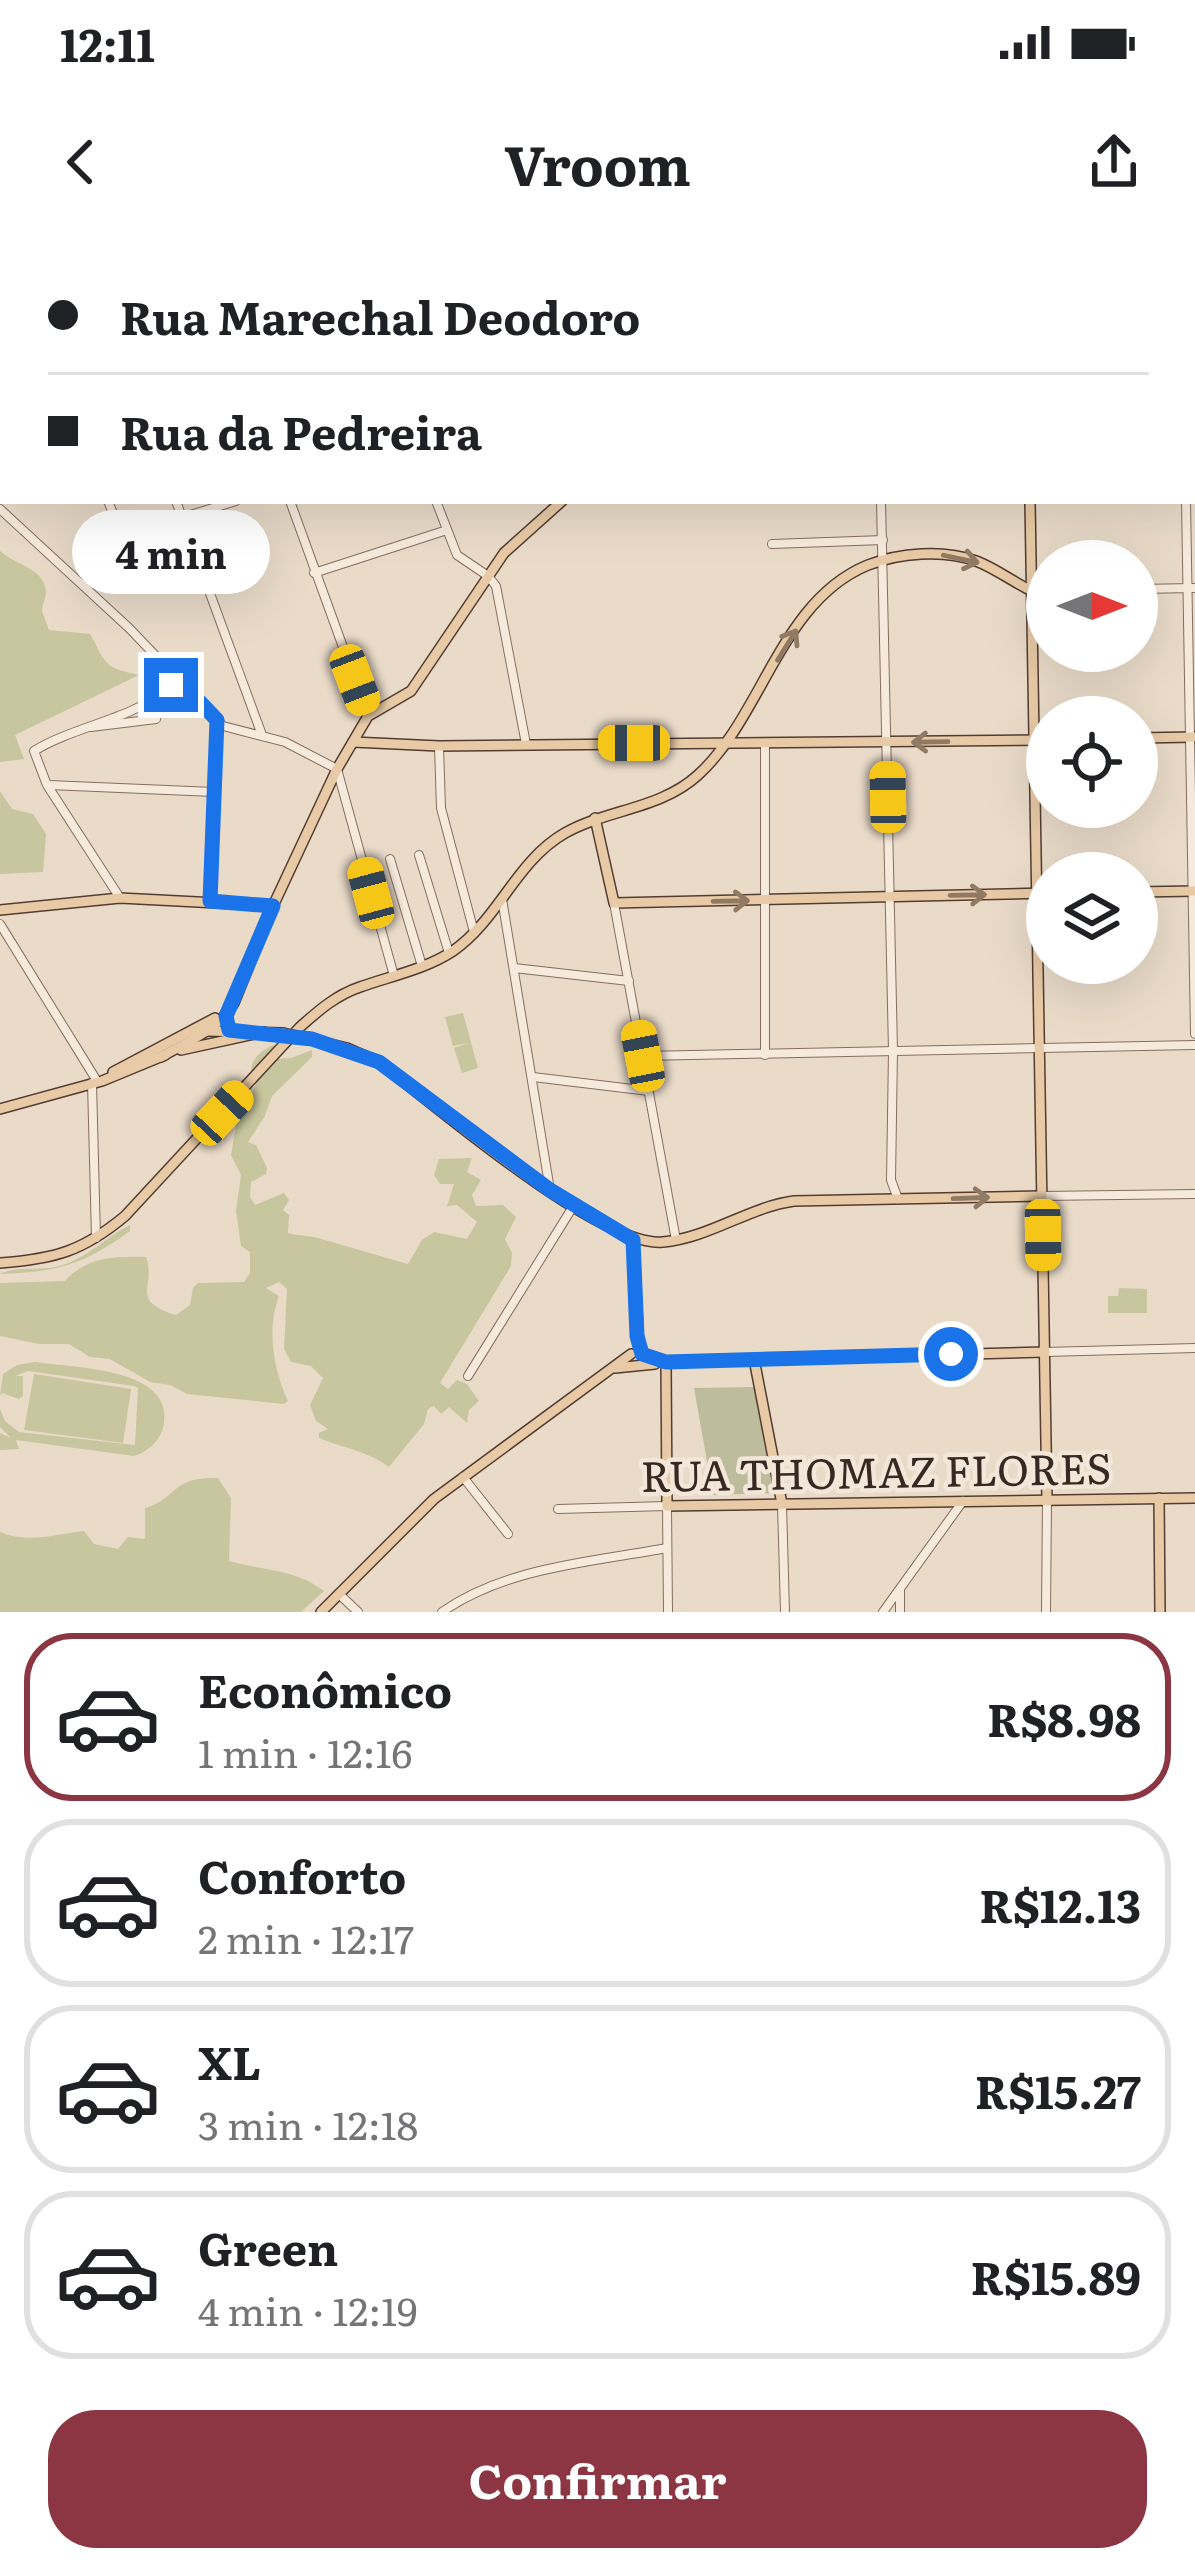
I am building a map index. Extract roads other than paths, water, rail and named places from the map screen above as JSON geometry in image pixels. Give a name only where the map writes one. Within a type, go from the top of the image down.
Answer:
[{"type":"main road","points":[[161,1057],[206,1031],[234,1004],[273,906],[368,716],[411,691],[488,576],[515,542],[559,504]]},
{"type":"main road","points":[[1030,504],[1031,540]]},
{"type":"main road","points":[[0,1263],[65,1254],[96,1240],[125,1216],[285,1039],[332,1000],[449,953],[474,932],[541,848],[595,818],[684,787],[724,743],[814,605],[848,575],[910,555],[955,556],[976,561],[1026,588]]},
{"type":"main road","points":[[1158,738],[1193,737]]},
{"type":"main road","points":[[353,742],[440,746],[1026,740]]},
{"type":"main road","points":[[595,818],[614,903],[1026,893]]},
{"type":"main road","points":[[1158,892],[1193,891]]},
{"type":"main road","points":[[0,910],[120,898],[273,906]]},
{"type":"main road","points":[[1041,984],[1047,1501]]},
{"type":"main road","points":[[0,1109],[96,1082],[144,1060],[234,1004]]},
{"type":"main road","points":[[226,1016],[229,1030]]},
{"type":"main road","points":[[184,1035],[263,1032],[285,1039],[312,1039],[379,1062],[550,1190],[633,1240],[676,1240],[778,1203],[1042,1196]]},
{"type":"main road","points":[[144,1060],[263,1032]]},
{"type":"main road","points":[[633,1240],[637,1356]]},
{"type":"main road","points":[[617,1367],[1045,1352]]},
{"type":"main road","points":[[321,1612],[434,1499],[463,1477],[617,1367],[637,1356],[663,1366]]},
{"type":"main road","points":[[754,1359],[782,1504]]},
{"type":"main road","points":[[663,1366],[667,1506]]},
{"type":"main road","points":[[1159,1498],[1160,1612]]},
{"type":"main road","name":"RUA THOMAZ FLORES","points":[[667,1506],[1195,1498]]},
{"type":"street","points":[[109,504],[119,528],[128,534],[226,504]]},
{"type":"street","points":[[177,504],[262,735]]},
{"type":"street","points":[[291,504],[368,716]]},
{"type":"street","points":[[437,504],[457,556],[488,576],[498,594],[526,744]]},
{"type":"street","points":[[881,504],[893,1051],[891,1180],[888,1196],[882,1200]]},
{"type":"street","points":[[1186,504],[1195,1034]]},
{"type":"street","points":[[4,507],[171,685],[230,730],[299,748],[338,770],[394,976]]},
{"type":"street","points":[[314,573],[447,530]]},
{"type":"street","points":[[772,544],[883,540]]},
{"type":"street","points":[[1158,589],[1191,588]]},
{"type":"street","points":[[120,898],[47,785],[35,749],[150,703],[171,685]]},
{"type":"street","points":[[78,729],[156,719]]},
{"type":"street","points":[[210,901],[217,720]]},
{"type":"street","points":[[765,743],[765,1054]]},
{"type":"street","points":[[440,746],[441,808],[474,932]]},
{"type":"street","points":[[47,785],[214,793]]},
{"type":"street","points":[[419,855],[449,953]]},
{"type":"street","points":[[390,859],[422,966]]},
{"type":"street","points":[[501,898],[550,1190]]},
{"type":"street","points":[[614,903],[676,1240]]},
{"type":"street","points":[[0,924],[96,1082],[96,1240]]},
{"type":"street","points":[[514,968],[629,981]]},
{"type":"street","points":[[643,1056],[1195,1045]]},
{"type":"street","points":[[533,1077],[649,1091]]},
{"type":"street","points":[[891,1180],[899,1200]]},
{"type":"street","points":[[1042,1196],[1195,1194]]},
{"type":"street","points":[[468,1376],[574,1205]]},
{"type":"street","points":[[1045,1352],[1195,1348]]},
{"type":"street","points":[[463,1477],[508,1534]]},
{"type":"street","points":[[883,1612],[963,1501]]},
{"type":"street","points":[[1046,1612],[1047,1501]]},
{"type":"street","points":[[782,1504],[785,1612]]},
{"type":"street","points":[[667,1506],[668,1612]]},
{"type":"street","name":"RUA THOMAZ FLORES","points":[[558,1509],[667,1506]]},
{"type":"street","points":[[442,1612],[472,1591],[508,1578],[667,1548]]},
{"type":"street","points":[[900,1588],[900,1612]]},
{"type":"street","points":[[339,1594],[358,1612]]}]
